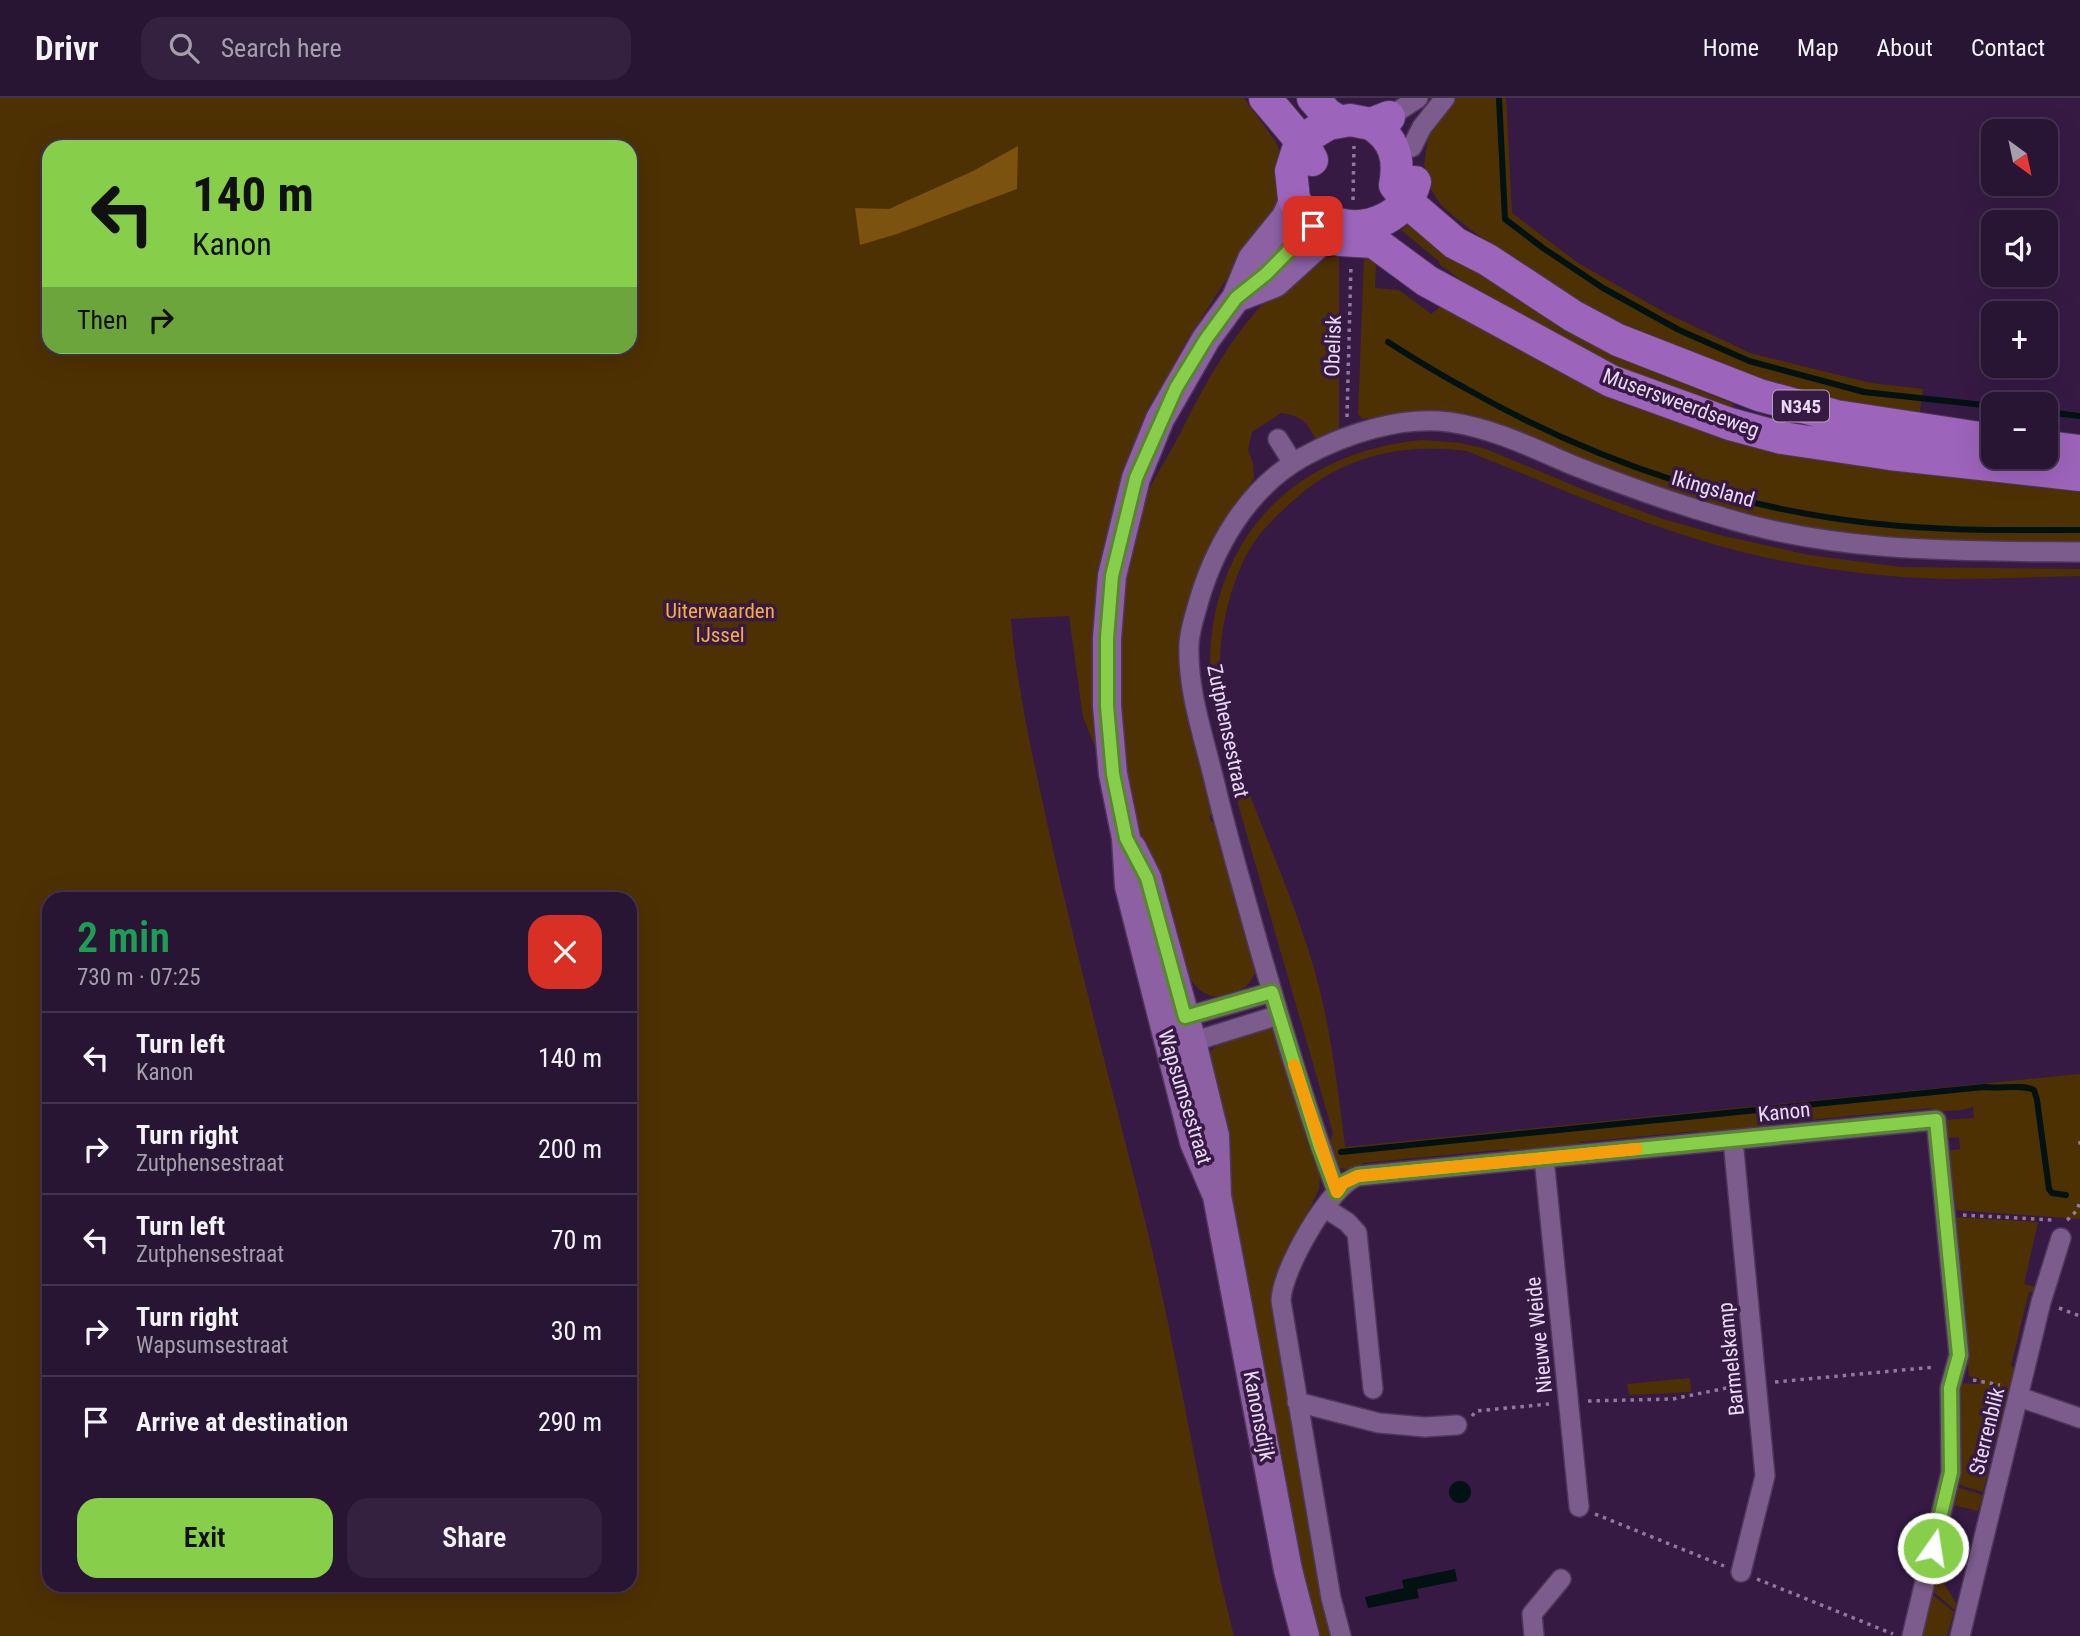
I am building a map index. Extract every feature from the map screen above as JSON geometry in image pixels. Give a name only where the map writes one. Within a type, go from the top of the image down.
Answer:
[{"type":"main road","name":"N345","points":[[1256,98],[1259,107],[1290,150],[1312,160],[1309,191],[1319,211],[1345,229]]},
{"type":"main road","name":"N345","points":[[1265,98],[1298,153],[1291,181],[1299,209],[1345,229]]},
{"type":"main road","name":"N345","points":[[1313,98],[1327,114],[1403,130],[1412,147]]},
{"type":"main road","name":"N345","points":[[1356,119],[1380,130],[1393,145],[1398,165],[1395,185],[1411,193]]},
{"type":"main road","points":[[1298,153],[1319,129],[1356,119]]},
{"type":"main road","points":[[1345,229],[1386,218],[1411,193],[1416,166],[1412,147]]},
{"type":"main road","name":"Musersweerdseweg","points":[[1411,193],[1461,232],[1488,260],[1543,298],[1618,340],[1759,395],[1836,416],[1981,438]]},
{"type":"main road","name":"Musersweerdseweg","points":[[1345,229],[1381,246],[1427,281],[1611,381],[1730,424],[1782,438],[1890,454],[2080,475]]},
{"type":"main road","points":[[2058,448],[2080,451]]},
{"type":"street","points":[[1356,119],[1418,98]]},
{"type":"street","points":[[1412,147],[1422,127],[1445,98]]},
{"type":"street","name":"Wapsumsestraat","points":[[1217,1196],[1215,1136],[1129,886],[1126,838],[1113,774],[1107,706],[1107,638],[1112,576],[1136,478],[1160,419],[1206,339],[1236,298],[1252,260],[1286,217],[1294,199]]},
{"type":"street","points":[[1236,298],[1275,283],[1321,242],[1345,229]]},
{"type":"street","name":"Ikingsland","points":[[1346,437],[1402,424],[1447,422],[1501,434],[1645,493],[1728,519],[1828,541],[1912,548],[2080,552]]},
{"type":"street","name":"Zutphensestraat","points":[[1331,1200],[1320,1147],[1272,992],[1196,715],[1189,638],[1208,570],[1224,538],[1250,503],[1293,463],[1346,437]]},
{"type":"street","points":[[1278,439],[1293,463]]},
{"type":"street","points":[[1181,1031],[1272,992]]},
{"type":"street","points":[[1181,1031],[1279,1015]]},
{"type":"street","name":"Kanon","points":[[1331,1200],[1343,1183],[1358,1176],[1936,1120],[1959,1355],[1950,1388],[1951,1472],[1912,1636]]},
{"type":"street","name":"Barmelskamp","points":[[1732,1140],[1765,1476],[1741,1572]]},
{"type":"street","name":"Nieuwe Weide","points":[[1544,1158],[1579,1507]]},
{"type":"street","name":"Kanonsdijk","points":[[1217,1196],[1288,1570],[1305,1636]]},
{"type":"street","points":[[1331,1200],[1357,1233],[1373,1389]]},
{"type":"street","name":"Kanonsdijk","points":[[1331,1200],[1306,1235],[1287,1275],[1281,1295],[1331,1598],[1341,1636]]},
{"type":"street","name":"Sterrenblik","points":[[1960,1636],[2041,1302],[2063,1227]]},
{"type":"street","points":[[2019,1397],[2080,1418]]},
{"type":"street","points":[[1297,1402],[1378,1423],[1424,1427],[1457,1425]]},
{"type":"street","points":[[1534,1636],[1532,1614],[1561,1579]]},
{"type":"path","name":"Obelisk","points":[[1346,437],[1345,229],[1356,119]]},
{"type":"path","points":[[2080,1141],[2080,1148]]},
{"type":"path","points":[[1945,1214],[2063,1227],[2065,1221],[2074,1215],[2080,1199]]},
{"type":"path","points":[[1953,1376],[2008,1387],[2019,1397]]},
{"type":"path","points":[[1457,1425],[1466,1421],[1476,1411],[1568,1402]]},
{"type":"green space","name":"Uiterwaarden IJssel","points":[[0,98],[1244,98],[1276,142],[1281,154],[1281,201],[1183,347],[1149,414],[1120,489],[1101,568],[1094,630],[1093,696],[1098,754],[1083,717],[1069,616],[1011,619],[1022,699],[1049,832],[1148,1233],[1234,1636],[0,1636]]},
{"type":"green space","points":[[1454,98],[1506,98],[1512,213],[1578,263],[1664,312],[1750,353],[1871,383],[1923,389],[1918,425],[1669,353],[1518,266],[1452,215],[1441,205],[1429,186],[1424,164],[1429,134]]},
{"type":"green space","points":[[1414,219],[1595,343],[1652,371],[1734,404],[1731,411],[1614,367],[1486,298],[1439,264],[1440,262],[1401,230]]},
{"type":"green space","points":[[1326,253],[1327,258],[1339,256],[1339,428],[1317,442],[1304,421],[1281,413],[1252,432],[1248,450],[1253,463],[1254,478],[1248,495],[1190,607],[1215,813],[1209,816],[1211,822],[1217,821],[1258,962],[1252,979],[1245,987],[1229,995],[1214,996],[1198,988],[1180,959],[1133,814],[1126,780],[1119,706],[1119,629],[1123,591],[1141,508],[1216,367],[1242,329],[1271,295]]},
{"type":"green space","points":[[1364,258],[1376,262],[1375,288],[1399,290],[1431,314],[1445,303],[1617,396],[1981,462],[1981,469],[2019,469],[2080,480],[2080,544],[1899,542],[1772,523],[1670,495],[1521,434],[1370,423],[1368,418],[1362,419],[1358,414]]},
{"type":"green space","points":[[1422,440],[1461,443],[1486,449],[1589,492],[1663,519],[1809,555],[1901,567],[2080,569],[2080,576],[1927,578],[1865,573],[1783,561],[1742,552],[1662,528],[1467,451],[1398,451],[1354,463],[1313,484],[1264,529],[1253,543],[1239,571],[1231,593],[1222,638],[1220,685],[1230,746],[1287,889],[1322,998],[1345,1147],[2080,1074],[2080,1219],[1953,1210],[1947,1151],[1960,1149],[1959,1137],[1946,1138],[1944,1120],[1974,1118],[1973,1107],[1937,1112],[1932,1108],[1768,1124],[1762,1131],[1705,1136],[1698,1131],[1581,1142],[1575,1149],[1515,1154],[1508,1149],[1363,1163],[1356,1170],[1336,1168],[1327,1149],[1333,1133],[1217,731],[1210,676],[1213,624],[1226,577],[1248,534],[1279,499],[1319,471],[1367,451]]},
{"type":"green space","points":[[1271,1025],[1280,1036],[1320,1175],[1319,1189],[1278,1277],[1334,1636],[1320,1636],[1306,1591],[1285,1471],[1238,1251],[1209,1053],[1223,1039]]},
{"type":"green space","points":[[1954,1217],[2038,1222],[2024,1284],[2038,1288],[2037,1293],[2029,1292],[2011,1366],[2015,1368],[2002,1424],[2003,1433],[1996,1437],[1983,1492],[1954,1483],[1959,1383],[1979,1384],[1980,1379],[1969,1376]]},
{"type":"green space","points":[[1690,1378],[1691,1392],[1629,1395],[1627,1384]]},
{"type":"green space","points":[[1953,1486],[1983,1495],[1978,1511],[1949,1504]]},
{"type":"green space","points":[[1931,1579],[1943,1582],[1956,1603],[1955,1610],[1929,1588]]},
{"type":"green space","points":[[1928,1591],[1954,1612],[1947,1636],[1924,1636],[1922,1633]]},
{"type":"shaded area","points":[[1018,146],[1017,189],[860,245],[855,208],[889,209],[973,171]]},
{"type":"shaded area","points":[[1460,1481],[1468,1484],[1471,1492],[1468,1500],[1460,1503],[1452,1500],[1449,1492],[1452,1484]]},
{"type":"shaded area","points":[[1455,1569],[1457,1581],[1417,1589],[1419,1598],[1368,1608],[1365,1597],[1404,1588],[1402,1580]]},
{"type":"waterway","points":[[1499,98],[1505,219],[1603,288],[1679,330],[1749,361],[1864,392],[1981,405]]},
{"type":"waterway","points":[[1388,342],[1465,388],[1567,440],[1675,481],[1730,497],[1843,520],[1900,526],[2080,530]]},
{"type":"waterway","points":[[2058,413],[2080,416]]},
{"type":"waterway","points":[[1341,1152],[1984,1087],[2024,1087],[2034,1090],[2037,1100],[2049,1189],[2052,1193],[2066,1195]]},
{"type":"slow traffic","points":[[1294,1065],[1337,1192],[1343,1183],[1358,1176],[1637,1149]]},
{"type":"route","points":[[1313,226],[1266,274],[1236,298],[1206,339],[1176,388],[1136,478],[1112,576],[1107,638],[1107,706],[1113,774],[1126,838],[1147,878],[1185,1017],[1272,992],[1320,1147],[1337,1192],[1343,1183],[1358,1176],[1936,1120],[1959,1355],[1950,1388],[1951,1472],[1933,1548]]}]
